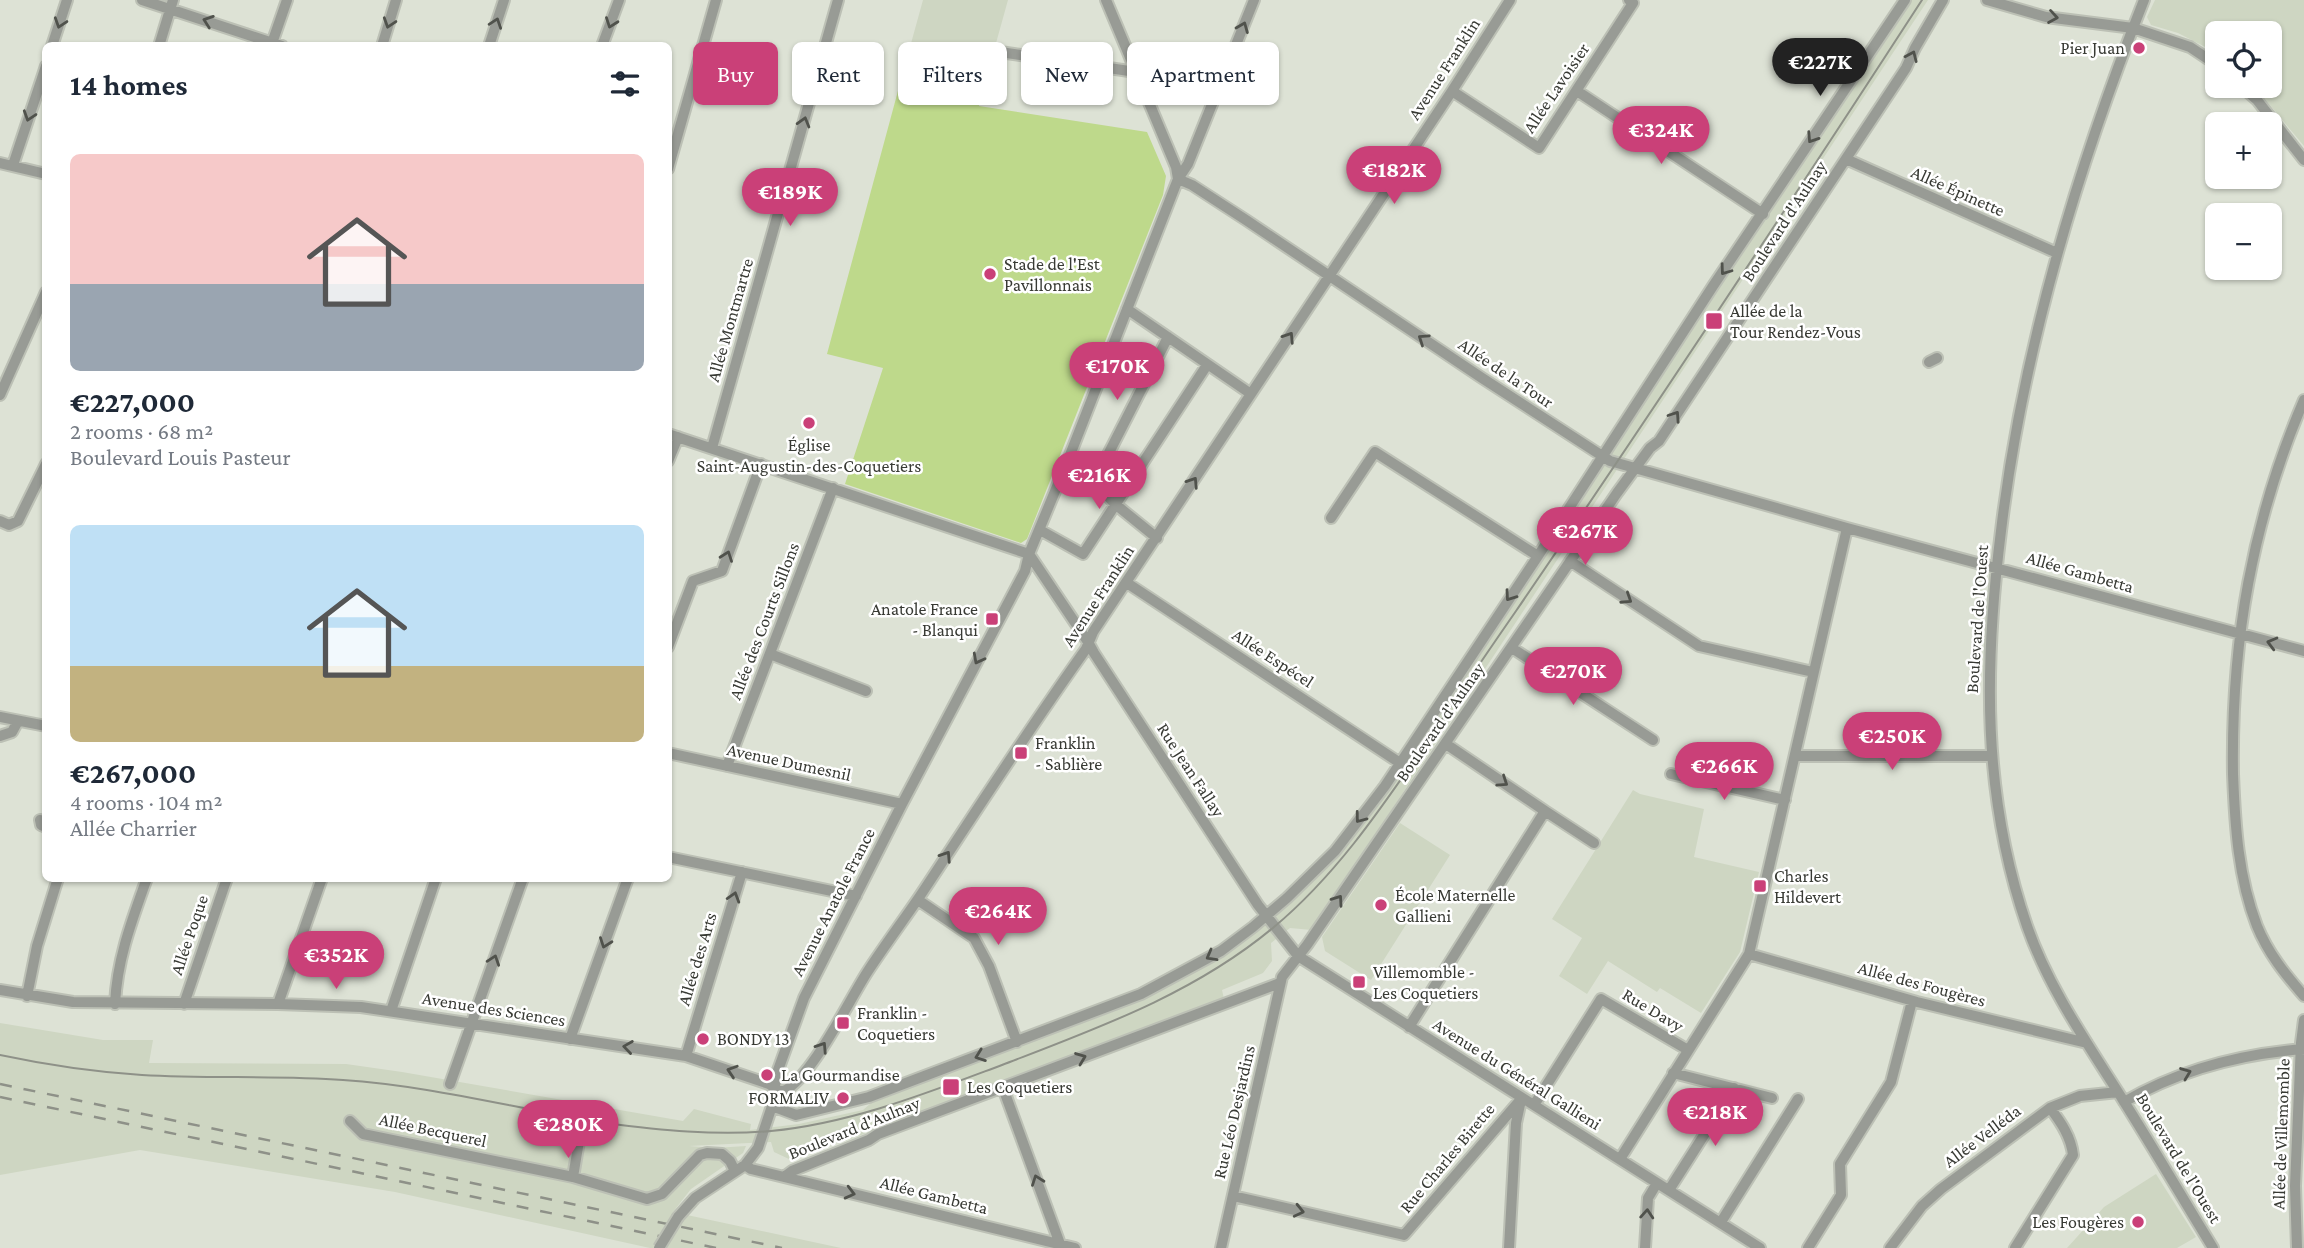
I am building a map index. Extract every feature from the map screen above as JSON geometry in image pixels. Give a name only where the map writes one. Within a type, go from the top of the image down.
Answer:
[{"type":"street","points":[[53,42],[67,0]]},
{"type":"street","points":[[142,0],[172,4],[267,42]]},
{"type":"street","points":[[276,42],[287,0]]},
{"type":"street","points":[[383,42],[397,0]]},
{"type":"street","points":[[489,42],[504,0]]},
{"type":"street","points":[[604,42],[619,0]]},
{"type":"street","points":[[672,147],[716,0]]},
{"type":"street","name":"Allée Montmartre","points":[[712,447],[838,0]]},
{"type":"street","points":[[1105,0],[1127,51]]},
{"type":"street","name":"Avenue Anatole France","points":[[659,1248],[678,1217],[695,1198],[740,1168],[758,1148],[772,1106],[777,1073],[804,998],[902,804],[1025,571],[1029,554],[1178,179],[1188,164],[1254,0]]},
{"type":"street","name":"Avenue Franklin","points":[[776,1090],[784,1091],[797,1084],[868,971],[1086,649],[1088,642],[1510,0]]},
{"type":"street","name":"Allée Lavoisier","points":[[1452,91],[1539,148],[1633,3],[1629,0]]},
{"type":"street","name":"Boulevard d'Aulnay","points":[[772,1106],[796,1115],[869,1097],[1141,994],[1220,951],[1266,916],[1335,851],[1400,763],[1713,286],[1905,0]]},
{"type":"street","name":"Boulevard d'Aulnay","points":[[740,1168],[784,1177],[792,1171],[878,1134],[1280,983],[1282,976],[1446,744],[1633,470],[1659,441],[1906,68],[1943,0]]},
{"type":"street","points":[[1987,0],[2046,17],[2133,29],[2190,47],[2205,57]]},
{"type":"street","name":"Boulevard de l'Ouest","points":[[2144,0],[2092,140],[2057,253],[2019,413],[1996,568],[1989,678],[1990,756],[2012,875],[2027,927],[2050,980],[2213,1248]]},
{"type":"street","points":[[160,42],[172,4]]},
{"type":"street","points":[[1007,53],[1127,71]]},
{"type":"street","points":[[13,165],[42,78]]},
{"type":"street","points":[[1577,91],[1763,214]]},
{"type":"street","points":[[2254,98],[2304,160]]},
{"type":"street","points":[[1150,105],[1176,167],[1178,179]]},
{"type":"street","name":"Allée Épinette","points":[[1846,159],[2057,253]]},
{"type":"street","points":[[0,163],[42,173]]},
{"type":"street","name":"Allée de la Tour","points":[[1178,179],[1214,199],[1602,457],[1633,470],[1846,528]]},
{"type":"street","points":[[0,395],[42,301]]},
{"type":"street","points":[[1127,309],[1251,394]]},
{"type":"street","points":[[1094,482],[1168,337]]},
{"type":"street","points":[[1040,530],[1083,554],[1207,365]]},
{"type":"street","points":[[2304,400],[2282,451],[2251,560],[2240,635],[2233,714],[2235,811],[2242,871],[2249,902],[2258,928],[2274,958],[2304,996]]},
{"type":"street","points":[[673,435],[1029,554]]},
{"type":"street","points":[[1331,519],[1375,452],[1538,556]]},
{"type":"street","points":[[1070,455],[1115,505],[1157,538]]},
{"type":"street","points":[[672,637],[693,581],[722,571],[761,464]]},
{"type":"street","points":[[0,521],[9,525],[18,521],[42,472]]},
{"type":"street","name":"Allée des Courts Sillons","points":[[727,766],[833,488]]},
{"type":"street","points":[[1620,1159],[1749,954],[1846,528]]},
{"type":"street","name":"Allée Gambetta","points":[[1846,528],[2304,651]]},
{"type":"street","name":"Rue Jean Fallay","points":[[1029,554],[1266,916]]},
{"type":"street","points":[[1570,561],[1699,646],[1813,672]]},
{"type":"street","name":"Allée Espécel","points":[[1127,583],[1400,763]]},
{"type":"street","points":[[1512,648],[1653,740]]},
{"type":"street","points":[[770,654],[866,691]]},
{"type":"street","points":[[0,717],[42,725]]},
{"type":"street","points":[[0,736],[12,732],[18,721]]},
{"type":"street","points":[[1446,744],[1594,843]]},
{"type":"street","name":"Avenue Dumesnil","points":[[672,754],[902,804]]},
{"type":"street","points":[[1795,756],[1990,756]]},
{"type":"street","points":[[1671,774],[1785,800]]},
{"type":"street","points":[[1409,1027],[1545,811]]},
{"type":"street","points":[[672,858],[856,896]]},
{"type":"street","name":"Allée des Arts","points":[[686,1056],[742,872]]},
{"type":"street","points":[[27,996],[37,946],[57,882]]},
{"type":"street","points":[[115,1004],[121,952],[146,882]]},
{"type":"street","name":"Allée Poque","points":[[184,1004],[226,882]]},
{"type":"street","points":[[278,1004],[321,882]]},
{"type":"street","points":[[391,1011],[435,882]]},
{"type":"street","points":[[450,1084],[522,882]]},
{"type":"street","points":[[570,1039],[627,882]]},
{"type":"street","points":[[918,900],[974,938],[986,959],[1017,1042]]},
{"type":"street","name":"Avenue du Général Gallieni","points":[[1266,916],[1298,956],[1760,1248]]},
{"type":"street","name":"Allée des Fougères","points":[[1749,954],[1912,1001],[2087,1043]]},
{"type":"street","name":"Rue Léo Desjardins","points":[[1221,1248],[1280,983]]},
{"type":"street","name":"Avenue des Sciences","points":[[0,990],[73,1002],[115,1004],[361,1007],[686,1056],[769,1084],[776,1090]]},
{"type":"street","name":"Rue Davy","points":[[1534,1105],[1601,999],[1688,1050]]},
{"type":"street","points":[[1808,1248],[1841,1195],[1840,1164],[1891,1082],[1912,1001]]},
{"type":"street","name":"Allée de Villemomble","points":[[2297,1248],[2295,1186],[2304,1020]]},
{"type":"street","points":[[2121,1097],[2195,1070],[2248,1057],[2302,1049]]},
{"type":"street","points":[[1673,1073],[1772,1098]]},
{"type":"street","points":[[1003,1088],[1060,1244]]},
{"type":"street","points":[[1670,1190],[1734,1088]]},
{"type":"street","name":"Allée Velléda","points":[[1890,1248],[1922,1206],[1941,1189],[2050,1108],[2080,1096],[2121,1097]]},
{"type":"street","points":[[1508,1248],[1516,1123],[1522,1098]]},
{"type":"street","name":"Rue Charles Birette","points":[[1233,1196],[1404,1235],[1522,1098]]},
{"type":"street","points":[[1721,1222],[1798,1099]]},
{"type":"street","points":[[2015,1248],[2073,1155],[2067,1135],[2050,1108]]},
{"type":"street","name":"Allée Becquerel","points":[[350,1121],[362,1134],[573,1177],[647,1199],[662,1194],[700,1155],[722,1154],[740,1168]]},
{"type":"street","points":[[573,1177],[579,1141]]},
{"type":"street","name":"Allée Gambetta","points":[[784,1177],[1075,1248]]},
{"type":"street","points":[[1645,1248],[1648,1198],[1657,1183]]},
{"type":"shaded area","points":[[923,0],[1008,0],[996,42],[911,42]]},
{"type":"shaded area","points":[[1909,0],[1928,0],[1312,930],[1290,928],[1271,943],[1272,961],[1263,973],[1222,990],[1224,999],[840,1143],[838,1141],[789,1159],[774,1152],[771,1142],[689,1146],[746,1146],[743,1153],[691,1189],[673,1212],[841,1248],[650,1248],[395,1192],[140,1150],[0,1175],[0,1023],[103,1040],[153,1040],[149,1063],[346,1064],[683,1121],[694,1109],[751,1124],[750,1130],[799,1124],[863,1110],[871,1103],[893,1093],[1115,1011],[1207,965],[1252,932],[1339,849],[1378,805]]},
{"type":"shaded area","points":[[2155,0],[2304,0],[2304,146],[2282,120],[2282,112],[2276,112],[2264,98],[2282,98],[2282,21],[2205,21],[2205,47],[2178,33],[2151,25],[2147,17]]},
{"type":"shaded area","points":[[1633,790],[1704,809],[1694,857],[1759,872],[1740,952],[1701,1013],[1660,988],[1657,992],[1608,961],[1587,994],[1559,976],[1582,938],[1552,919]]},
{"type":"shaded area","name":"École Maternelle Gallieni","points":[[1400,823],[1450,855],[1371,980],[1325,951],[1322,937]]},
{"type":"shaded area","name":"Les Fougères","points":[[2156,1174],[2196,1237],[2177,1248],[2067,1248],[2104,1207]]},
{"type":"green space","name":"Stade de l'Est Pavillonnais","points":[[898,91],[898,105],[979,105],[1147,132],[1166,176],[1163,195],[1027,539],[1021,543],[845,484],[883,368],[827,354]]},
{"type":"tram line","points":[[0,1055],[124,1074],[377,1083],[646,1128],[729,1133],[771,1131],[831,1121],[917,1096],[1109,1023],[1211,972],[1243,951],[1296,908],[1336,866],[1372,820],[1619,459],[1922,0]]},
{"type":"railway","points":[[0,1084],[782,1248]]},
{"type":"railway","points":[[0,1097],[716,1248]]},
{"type":"place","name":"Pier Juan","points":[[2139,48]]},
{"type":"place","name":"Stade de l'Est Pavillonnais","points":[[990,274]]},
{"type":"place","name":"Allée de la Tour Rendez-Vous","points":[[1714,321]]},
{"type":"place","name":"Église Saint-Augustin-des-Coquetiers","points":[[809,423]]},
{"type":"place","name":"Anatole France - Blanqui","points":[[992,619]]},
{"type":"place","name":"Franklin - Sablière","points":[[1021,753]]},
{"type":"place","name":"Charles Hildevert","points":[[1760,886]]},
{"type":"place","name":"École Maternelle Gallieni","points":[[1381,905]]},
{"type":"place","name":"Villemomble - Les Coquetiers","points":[[1359,982]]},
{"type":"place","name":"Franklin - Coquetiers","points":[[843,1023]]},
{"type":"place","name":"BONDY 13","points":[[703,1039]]},
{"type":"place","name":"La Gourmandise","points":[[767,1075]]},
{"type":"place","name":"Les Coquetiers","points":[[951,1087]]},
{"type":"place","name":"FORMALIV","points":[[843,1098]]},
{"type":"place","name":"Les Fougères","points":[[2138,1222]]}]
